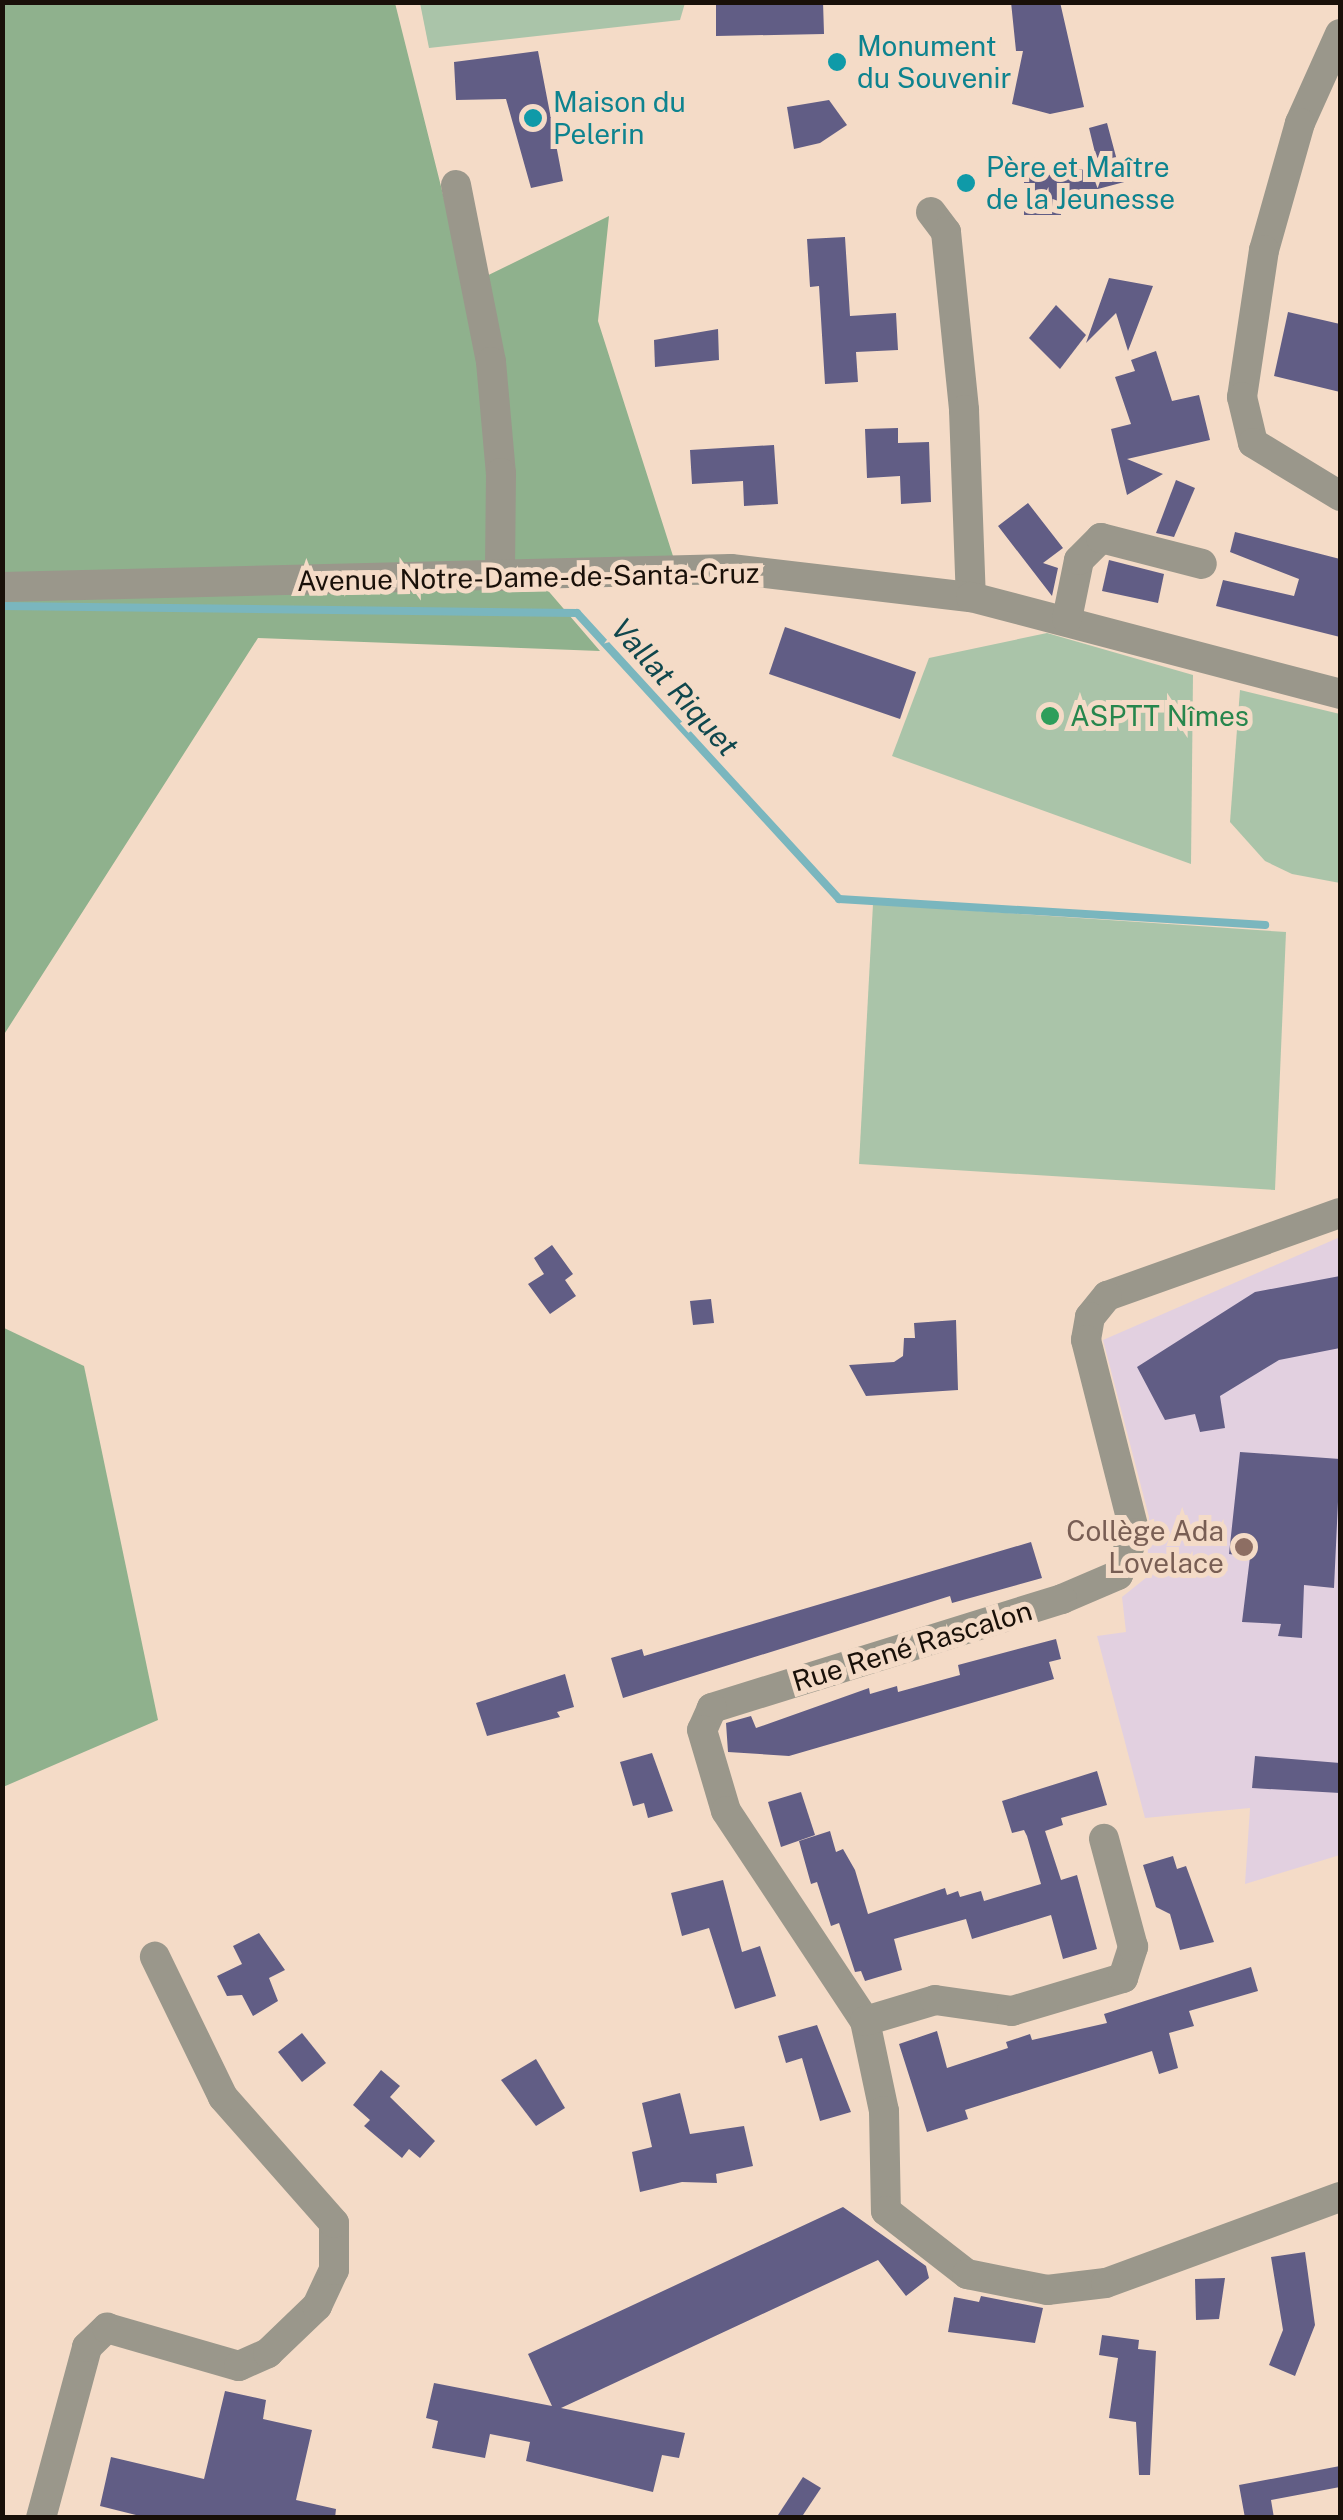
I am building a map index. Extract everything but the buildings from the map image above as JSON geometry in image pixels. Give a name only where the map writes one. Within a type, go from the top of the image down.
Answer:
[{"type":"street","points":[[1340,34],[1300,123],[1264,250],[1242,397],[1253,443],[1340,496]]},
{"type":"street","points":[[456,185],[492,362],[500,576]]},
{"type":"street","points":[[939,222],[964,410],[970,596]]},
{"type":"street","points":[[1067,619],[1079,560],[1100,538],[1186,568]]},
{"type":"street","name":"Avenue Notre-Dame-de-Santa-Cruz","points":[[2,586],[731,569],[970,596],[1340,694]]},
{"type":"street","name":"Rue René Rascalon","points":[[1340,1213],[1107,1296],[1090,1317],[1086,1340],[1134,1532],[1118,1575],[1062,1599],[712,1708],[702,1730],[726,1811],[865,2021],[884,2111],[886,2211],[967,2274],[1047,2290],[1106,2283],[1340,2197]]},
{"type":"street","points":[[865,2021],[935,2000],[1012,2011],[1122,1978],[1134,1947],[1104,1839]]},
{"type":"street","points":[[40,2518],[86,2348],[107,2328],[239,2366],[268,2353],[317,2306],[334,2270],[334,2223],[223,2097],[154,1957]]},
{"type":"shaded area","name":"Collège Ada Lovelace","points":[[1340,1237],[1340,1855],[1245,1884],[1250,1808],[1145,1818],[1097,1636],[1126,1632],[1122,1597],[1147,1577],[1149,1517],[1103,1340]]},
{"type":"green space","points":[[420,2],[685,3],[680,20],[429,48]]},
{"type":"green space","points":[[3,3],[395,3],[466,286],[609,216],[598,321],[673,556],[526,565],[600,651],[258,638],[3,1036]]},
{"type":"green space","name":"ASPTT Nîmes","points":[[1047,633],[1193,675],[1191,864],[892,756],[929,658]]},
{"type":"green space","points":[[1240,690],[1340,714],[1340,883],[1292,874],[1265,861],[1230,822]]},
{"type":"green space","points":[[873,904],[1286,932],[1275,1190],[859,1164]]},
{"type":"green space","points":[[2,1327],[84,1366],[158,1720],[3,1787]]},
{"type":"waterway","name":"Vallat Riquet","points":[[2,606],[577,613],[839,899],[1265,925]]},
{"type":"place","name":"Monument du Souvenir","points":[[837,62]]},
{"type":"place","name":"Maison du Pelerin","points":[[533,118]]},
{"type":"place","name":"Père et Maître de la Jeunesse","points":[[966,183]]},
{"type":"place","name":"ASPTT Nîmes","points":[[1050,716]]},
{"type":"place","name":"Collège Ada Lovelace","points":[[1244,1547]]}]
